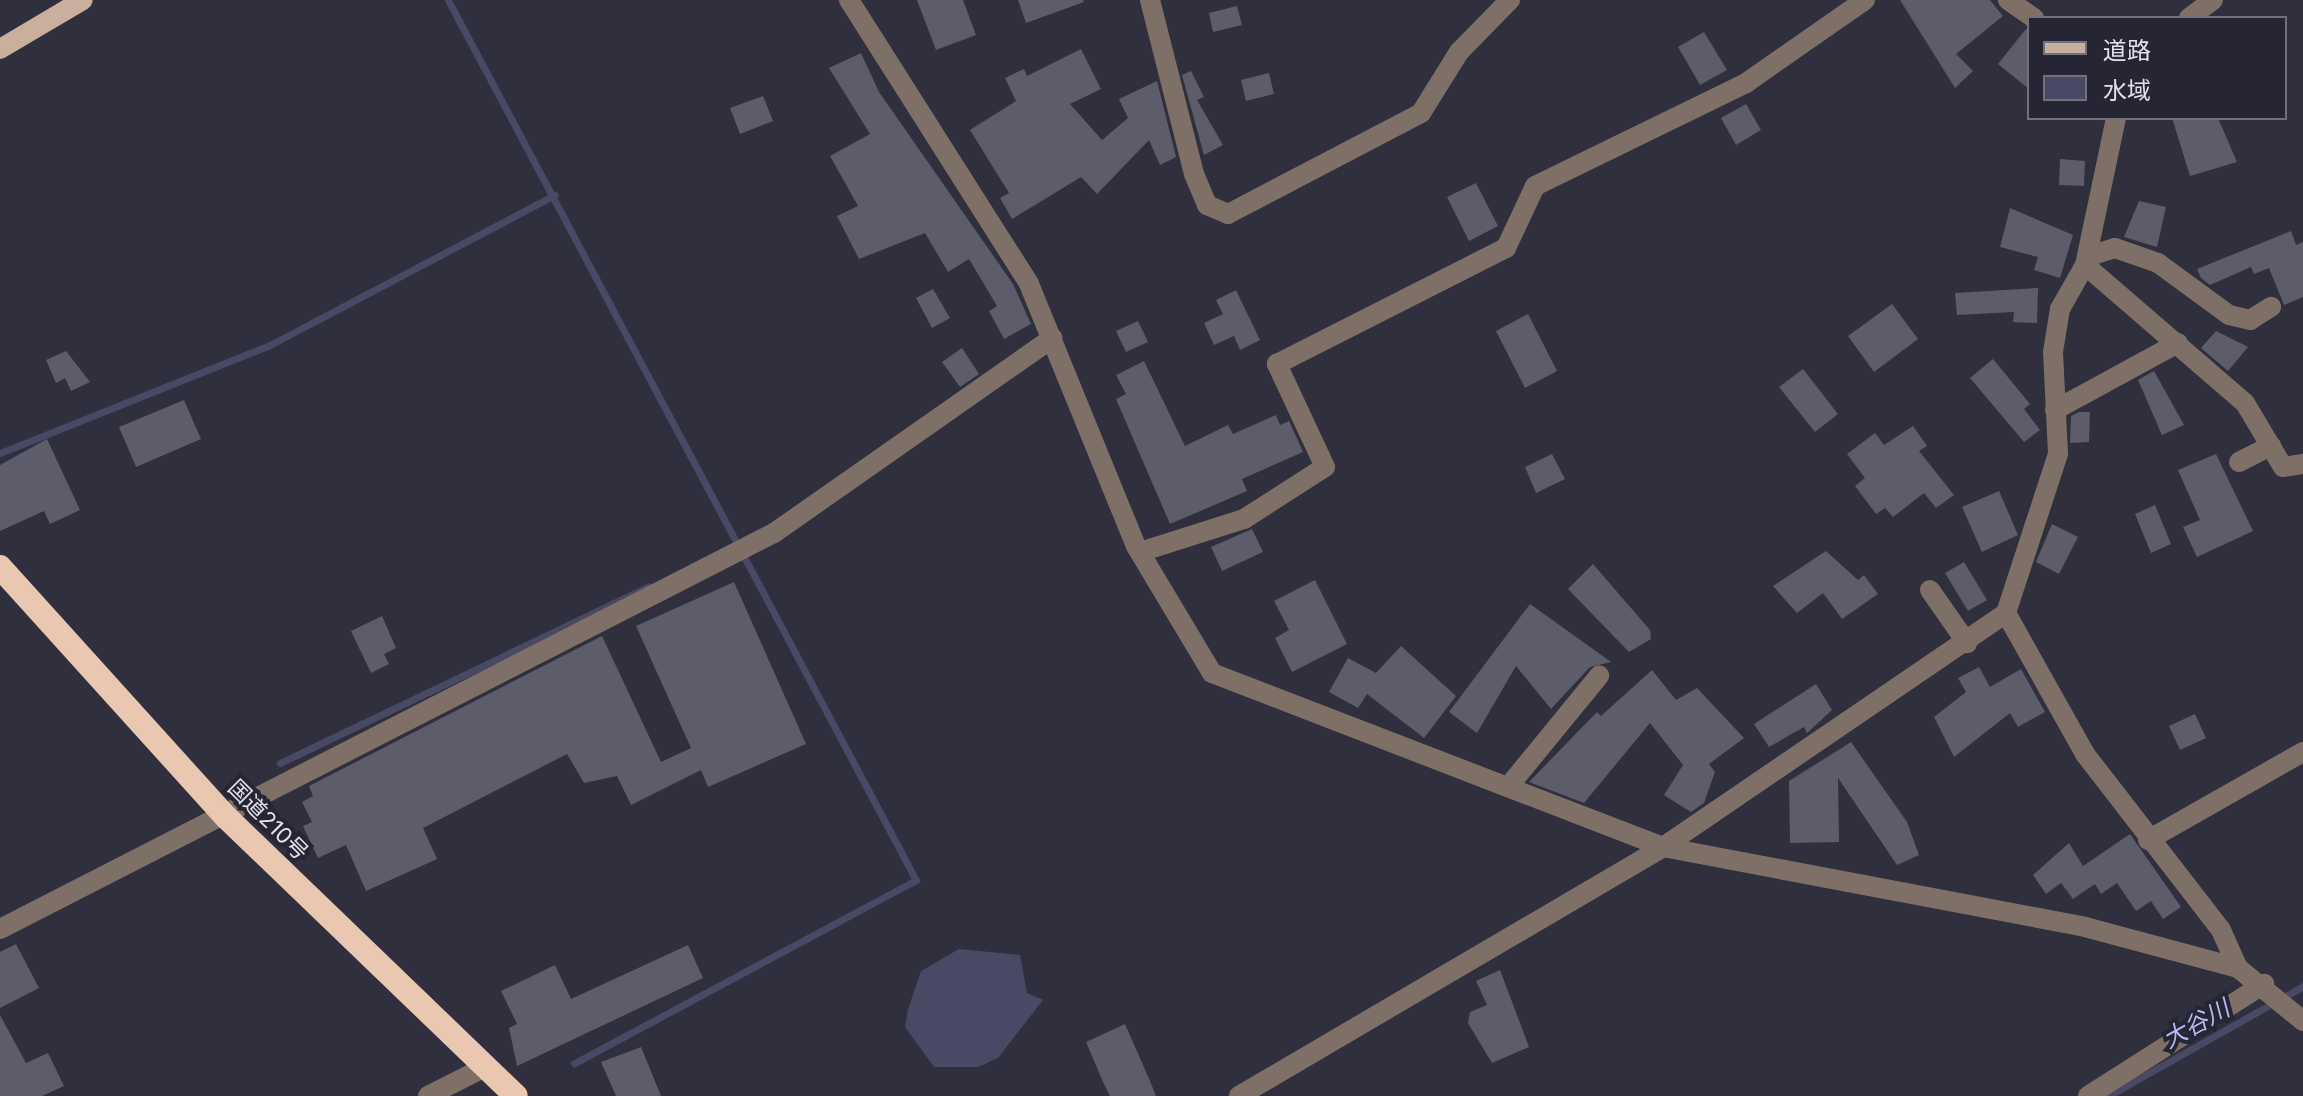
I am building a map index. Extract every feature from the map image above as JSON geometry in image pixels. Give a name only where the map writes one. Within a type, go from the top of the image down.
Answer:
[{"type":"highway","name":"国道210号","points":[[0,567],[226,817],[516,1096]]},
{"type":"main road","points":[[0,49],[83,0]]},
{"type":"street","points":[[849,0],[1000,234],[1053,338],[1140,552],[1192,648],[1229,685],[1663,847],[2085,927],[2238,968],[2264,984],[2301,1016]]},
{"type":"street","points":[[1150,0],[1194,174],[1207,205],[1228,214],[1421,113],[1459,52],[1510,0]]},
{"type":"street","points":[[1140,552],[1244,519],[1325,467],[1277,364],[1506,248],[1535,186],[1746,83],[1865,0]]},
{"type":"street","points":[[2008,0],[2031,16]]},
{"type":"street","points":[[2192,16],[2213,0]]},
{"type":"street","points":[[1239,1096],[1663,847],[1967,643],[2006,613],[2058,454],[2055,410],[2060,309],[2086,261],[2116,120]]},
{"type":"street","points":[[2086,261],[2115,248],[2158,263],[2229,315],[2250,320],[2271,307]]},
{"type":"street","points":[[2086,261],[2245,403],[2283,467],[2303,464]]},
{"type":"street","points":[[0,929],[226,817],[774,533],[1053,338]]},
{"type":"street","points":[[2055,410],[2178,343]]},
{"type":"street","points":[[2239,462],[2271,446]]},
{"type":"street","points":[[1930,590],[1967,643]]},
{"type":"street","points":[[2006,613],[2085,754],[2148,840],[2221,930],[2238,968]]},
{"type":"street","points":[[1508,787],[1599,676]]},
{"type":"street","points":[[2148,840],[2303,752]]},
{"type":"street","points":[[2088,1096],[2264,984]]},
{"type":"street","points":[[428,1096],[487,1066]]},
{"type":"water","points":[[959,949],[1020,955],[1027,993],[1043,1000],[998,1058],[978,1067],[934,1067],[905,1027],[908,1009],[921,971]]},
{"type":"building","points":[[917,0],[963,0],[976,35],[936,50]]},
{"type":"building","points":[[1018,0],[1083,0],[1084,2],[1026,23]]},
{"type":"building","points":[[1900,0],[1990,0],[2003,16],[1956,54],[1973,71],[1955,88]]},
{"type":"building","points":[[1237,6],[1242,25],[1213,32],[1209,13]]},
{"type":"building","points":[[2026,29],[2027,29],[2027,87],[1998,64]]},
{"type":"building","points":[[1704,32],[1727,70],[1700,85],[1678,47]]},
{"type":"building","points":[[1081,49],[1101,89],[1070,104],[1102,140],[1128,118],[1119,99],[1157,81],[1176,157],[1160,165],[1149,140],[1097,194],[1081,177],[1012,219],[1000,198],[1009,193],[970,130],[1016,101],[1005,78],[1024,69],[1027,76]]},
{"type":"building","points":[[861,53],[879,92],[1013,284],[1031,324],[1004,339],[989,311],[997,306],[969,259],[948,272],[925,233],[859,259],[837,216],[858,206],[830,156],[870,134],[829,68]]},
{"type":"building","points":[[1191,71],[1204,97],[1197,100],[1223,145],[1204,155],[1182,75]]},
{"type":"building","points":[[1269,73],[1274,94],[1246,101],[1241,80]]},
{"type":"building","points":[[763,96],[773,121],[740,134],[730,108]]},
{"type":"building","points":[[1746,104],[1761,130],[1736,145],[1721,118]]},
{"type":"building","points":[[2173,120],[2219,120],[2237,162],[2190,176]]},
{"type":"building","points":[[2060,159],[2085,161],[2084,186],[2059,185]]},
{"type":"building","points":[[1476,183],[1498,226],[1469,241],[1447,197]]},
{"type":"building","points":[[2139,201],[2166,207],[2157,247],[2124,237]]},
{"type":"building","points":[[2010,208],[2073,235],[2060,278],[2034,270],[2038,257],[2000,247]]},
{"type":"building","points":[[2291,231],[2296,245],[2303,242],[2303,297],[2284,305],[2269,268],[2254,274],[2251,267],[2210,285],[2201,278],[2197,269]]},
{"type":"building","points":[[2038,288],[2037,323],[2013,322],[2014,312],[1957,315],[1955,293]]},
{"type":"building","points":[[933,289],[950,318],[932,328],[916,298]]},
{"type":"building","points":[[1236,290],[1260,340],[1240,350],[1234,336],[1214,345],[1204,323],[1223,314],[1216,300]]},
{"type":"building","points":[[1892,304],[1918,339],[1874,372],[1848,336]]},
{"type":"building","points":[[1528,314],[1557,371],[1525,388],[1496,331]]},
{"type":"building","points":[[1138,321],[1148,342],[1126,352],[1116,331]]},
{"type":"building","points":[[2216,331],[2248,347],[2228,371],[2201,348]]},
{"type":"building","points":[[962,348],[979,374],[960,387],[942,362]]},
{"type":"building","points":[[66,351],[90,382],[71,391],[65,378],[56,383],[46,360]]},
{"type":"building","points":[[1993,359],[2030,404],[2024,409],[2040,430],[2024,442],[1970,378]]},
{"type":"building","points":[[1144,361],[1185,446],[1228,425],[1233,434],[1276,415],[1280,425],[1289,421],[1303,452],[1242,479],[1247,491],[1170,524],[1116,399],[1126,394],[1116,375]]},
{"type":"building","points":[[1803,369],[1838,414],[1815,432],[1779,387]]},
{"type":"building","points":[[2154,371],[2184,425],[2162,435],[2138,380]]},
{"type":"building","points":[[184,400],[201,439],[136,467],[119,427]]},
{"type":"building","points":[[2090,412],[2089,442],[2070,443],[2071,416]]},
{"type":"building","points":[[1913,426],[1927,446],[1919,451],[1954,495],[1936,508],[1924,493],[1893,517],[1885,508],[1876,514],[1855,486],[1865,478],[1847,454],[1875,433],[1884,445]]},
{"type":"building","points":[[47,439],[80,510],[50,524],[44,511],[0,531],[0,465]]},
{"type":"building","points":[[1552,454],[1565,479],[1536,493],[1525,467]]},
{"type":"building","points":[[2216,454],[2253,531],[2197,557],[2183,527],[2200,520],[2178,470]]},
{"type":"building","points":[[1999,491],[2018,535],[1982,552],[1962,507]]},
{"type":"building","points":[[2155,505],[2171,544],[2151,553],[2135,514]]},
{"type":"building","points":[[2052,524],[2078,537],[2059,574],[2036,562]]},
{"type":"building","points":[[1252,529],[1263,552],[1222,571],[1211,547]]},
{"type":"building","points":[[1826,551],[1858,580],[1864,575],[1878,594],[1842,619],[1823,593],[1797,613],[1773,586]]},
{"type":"building","points":[[1964,562],[1987,600],[1968,611],[1945,573]]},
{"type":"building","points":[[1593,564],[1650,630],[1651,639],[1629,652],[1568,589]]},
{"type":"building","points":[[1315,580],[1347,644],[1292,672],[1275,638],[1289,630],[1274,601]]},
{"type":"building","points":[[734,582],[806,744],[708,787],[701,770],[631,805],[617,776],[584,783],[567,754],[423,828],[437,859],[366,891],[346,845],[318,858],[303,826],[312,822],[302,802],[313,796],[309,786],[602,636],[661,762],[691,748],[636,626]]},
{"type":"building","points":[[1530,604],[1611,662],[1590,667],[1551,709],[1516,666],[1477,733],[1449,712]]},
{"type":"building","points":[[382,616],[396,648],[384,654],[389,664],[371,673],[351,631]]},
{"type":"building","points":[[1401,646],[1456,696],[1424,738],[1367,694],[1358,708],[1329,692],[1348,658],[1376,673]]},
{"type":"building","points":[[1979,667],[1990,687],[2021,669],[2045,712],[2018,727],[2010,713],[1954,757],[1934,717],[1966,692],[1958,678]]},
{"type":"building","points":[[1652,670],[1676,700],[1697,688],[1744,738],[1709,764],[1715,772],[1704,803],[1691,812],[1664,795],[1683,765],[1650,723],[1584,803],[1529,782],[1597,712],[1601,716]]},
{"type":"building","points":[[1816,684],[1832,710],[1807,733],[1804,727],[1769,747],[1754,724]]},
{"type":"building","points":[[2195,714],[2206,738],[2180,750],[2169,726]]},
{"type":"building","points":[[1851,742],[1907,822],[1919,855],[1897,865],[1838,778],[1839,842],[1790,843],[1789,781]]},
{"type":"building","points":[[2130,834],[2181,907],[2163,919],[2151,901],[2136,911],[2117,883],[2101,894],[2095,884],[2073,899],[2061,883],[2046,894],[2033,875],[2069,843],[2083,866]]},
{"type":"building","points":[[16,944],[39,988],[0,1008],[0,952]]},
{"type":"building","points":[[688,945],[703,978],[517,1066],[509,1028],[517,1024],[501,991],[555,965],[571,999]]},
{"type":"building","points":[[1500,970],[1529,1047],[1492,1063],[1468,1023],[1470,1012],[1487,1005],[1476,981]]},
{"type":"building","points":[[0,1015],[26,1063],[48,1053],[64,1086],[42,1096],[0,1096]]},
{"type":"building","points":[[1125,1024],[1156,1096],[1110,1096],[1103,1082],[1086,1042]]},
{"type":"building","points":[[641,1047],[661,1096],[616,1096],[601,1062]]},
{"type":"waterway","points":[[448,0],[916,880],[574,1063]]},
{"type":"waterway","points":[[0,453],[268,346],[555,195]]},
{"type":"waterway","points":[[280,763],[649,586]]},
{"type":"waterway","name":"大谷川","points":[[2108,1096],[2303,986]]}]
